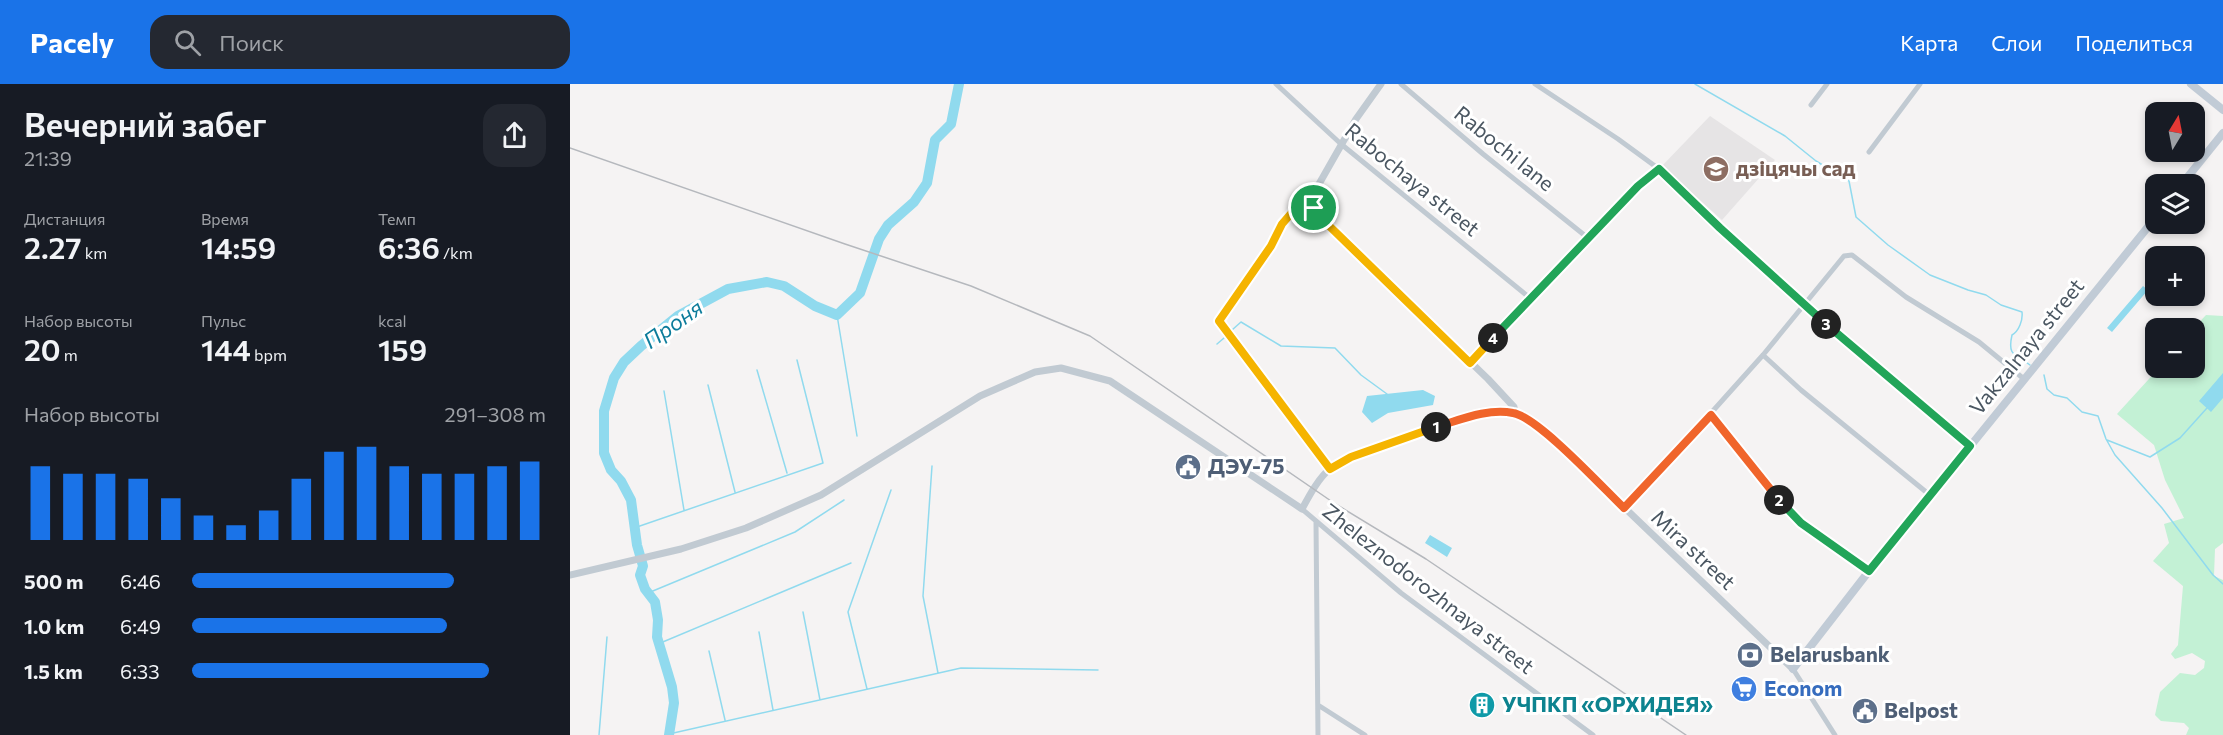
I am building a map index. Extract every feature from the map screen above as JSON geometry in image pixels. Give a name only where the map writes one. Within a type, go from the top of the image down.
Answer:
[{"type":"main road","points":[[2191,84],[2223,110]]},
{"type":"main road","points":[[2190,174],[2223,133]]},
{"type":"main road","name":"Vakzalnaya street","points":[[1793,669],[1869,571],[2145,230]]},
{"type":"street","name":"Rabochaya street","points":[[1276,84],[1341,144],[1530,298]]},
{"type":"street","points":[[1330,469],[1219,321],[1271,246],[1282,224],[1295,209],[1313,199],[1315,191],[1341,144],[1381,84]]},
{"type":"street","name":"Rabochi lane","points":[[1401,84],[1483,154],[1588,238]]},
{"type":"street","points":[[1535,84],[1659,169],[1804,305],[1970,446]]},
{"type":"street","points":[[1810,105],[1827,84]]},
{"type":"street","points":[[1869,152],[1920,84]]},
{"type":"street","points":[[1470,363],[1638,186],[1659,169]]},
{"type":"street","name":"Mira street","points":[[1313,199],[1314,208],[1319,216],[1514,407],[1515,413],[1534,423],[1793,669],[1835,735]]},
{"type":"street","points":[[1624,508],[1763,356],[1844,256],[1852,255],[1906,297],[1979,342],[2024,379]]},
{"type":"street","points":[[1763,356],[1931,496]]},
{"type":"street","points":[[570,574],[681,549],[746,528],[821,495],[980,396],[1035,372],[1060,368],[1110,381],[1302,509],[1311,493],[1330,469],[1351,457],[1427,429],[1474,416],[1489,413],[1515,413]]},
{"type":"street","points":[[1711,415],[1779,500],[1801,523],[1869,571]]},
{"type":"street","name":"Zheleznodorozhnaya street","points":[[1302,509],[1437,621],[1593,735]]},
{"type":"street","points":[[1316,522],[1318,735]]},
{"type":"street","points":[[1318,705],[1365,735]]},
{"type":"shaded area","name":"дзіцячы сад","points":[[1710,116],[1775,160],[1722,220],[1662,166]]},
{"type":"green space","points":[[2206,315],[2223,316],[2223,543],[2215,549],[2214,576],[2223,580],[2223,735],[2186,735],[2189,728],[2184,723],[2161,721],[2155,715],[2160,692],[2180,673],[2195,675],[2204,668],[2205,661],[2192,653],[2175,659],[2171,654],[2178,645],[2183,586],[2153,561],[2169,543],[2164,524],[2184,518],[2165,480],[2154,445],[2117,414],[2150,378],[2205,378],[2203,318]]},
{"type":"water","points":[[2143,286],[2145,288],[2145,294],[2112,332],[2107,328]]},
{"type":"water","points":[[2223,373],[2223,398],[2211,412],[2199,401]]},
{"type":"water","points":[[1423,390],[1435,396],[1433,405],[1388,413],[1372,423],[1362,412],[1367,396]]},
{"type":"water","points":[[1430,535],[1452,548],[1447,557],[1425,543]]},
{"type":"waterway","name":"Проня","points":[[669,735],[674,703],[672,687],[657,637],[658,620],[655,602],[645,589],[640,575],[643,566],[637,545],[631,500],[621,481],[611,470],[604,453],[604,411],[614,378],[624,362],[678,316],[728,289],[767,282],[784,286],[815,306],[837,315],[860,293],[879,239],[888,225],[914,202],[927,183],[935,140],[951,124],[959,84]]},
{"type":"waterway","points":[[1695,84],[1785,136],[1816,161],[1849,181],[1856,217],[1888,245],[1930,275],[1986,295],[2001,305],[2022,312],[2020,325],[2012,335],[2011,347],[2014,354],[2030,365]]},
{"type":"waterway","points":[[837,315],[857,436]]},
{"type":"waterway","points":[[1232,330],[1241,322],[1281,346],[1335,348],[1361,375],[1387,394]]},
{"type":"waterway","points":[[1217,344],[1224,338]]},
{"type":"waterway","points":[[634,528],[823,463],[797,360]]},
{"type":"waterway","points":[[757,370],[787,473]]},
{"type":"waterway","points":[[2044,375],[2047,389],[2054,395],[2067,398],[2082,412],[2098,416],[2106,439],[2115,455],[2162,508],[2213,575],[2223,584]]},
{"type":"waterway","points":[[708,385],[735,492]]},
{"type":"waterway","points":[[664,391],[684,510]]},
{"type":"waterway","points":[[2107,440],[2150,457],[2180,438],[2207,408]]},
{"type":"waterway","points":[[932,466],[923,596],[938,673]]},
{"type":"waterway","points":[[867,689],[848,612],[891,490]]},
{"type":"waterway","points":[[648,593],[795,532],[844,500]]},
{"type":"waterway","points":[[658,644],[851,563]]},
{"type":"waterway","points":[[803,612],[820,700]]},
{"type":"waterway","points":[[759,632],[773,710]]},
{"type":"waterway","points":[[599,735],[607,637]]},
{"type":"waterway","points":[[709,651],[725,720]]},
{"type":"waterway","points":[[669,734],[961,668],[1098,670]]},
{"type":"railway","points":[[570,148],[971,286],[1090,336],[1334,503],[1426,559],[1686,735]]},
{"type":"place","name":"дзіцячы сад","points":[[1716,169]]},
{"type":"place","name":"ДЭУ-75","points":[[1188,467]]},
{"type":"place","name":"Belarusbank","points":[[1750,655]]},
{"type":"place","name":"Econom","points":[[1744,689]]},
{"type":"place","name":"УЧПКП «ОРХИДЕЯ»","points":[[1482,705]]},
{"type":"place","name":"Belpost","points":[[1865,711]]},
{"type":"route","points":[[1659,169],[1804,305],[1970,446],[1869,571],[1801,523],[1779,500],[1711,415],[1624,508],[1534,423],[1515,413],[1489,413],[1427,429],[1351,457],[1330,469],[1219,321],[1271,246],[1282,224],[1295,209],[1313,199],[1314,208],[1319,216],[1470,363],[1638,186],[1659,169]]}]
